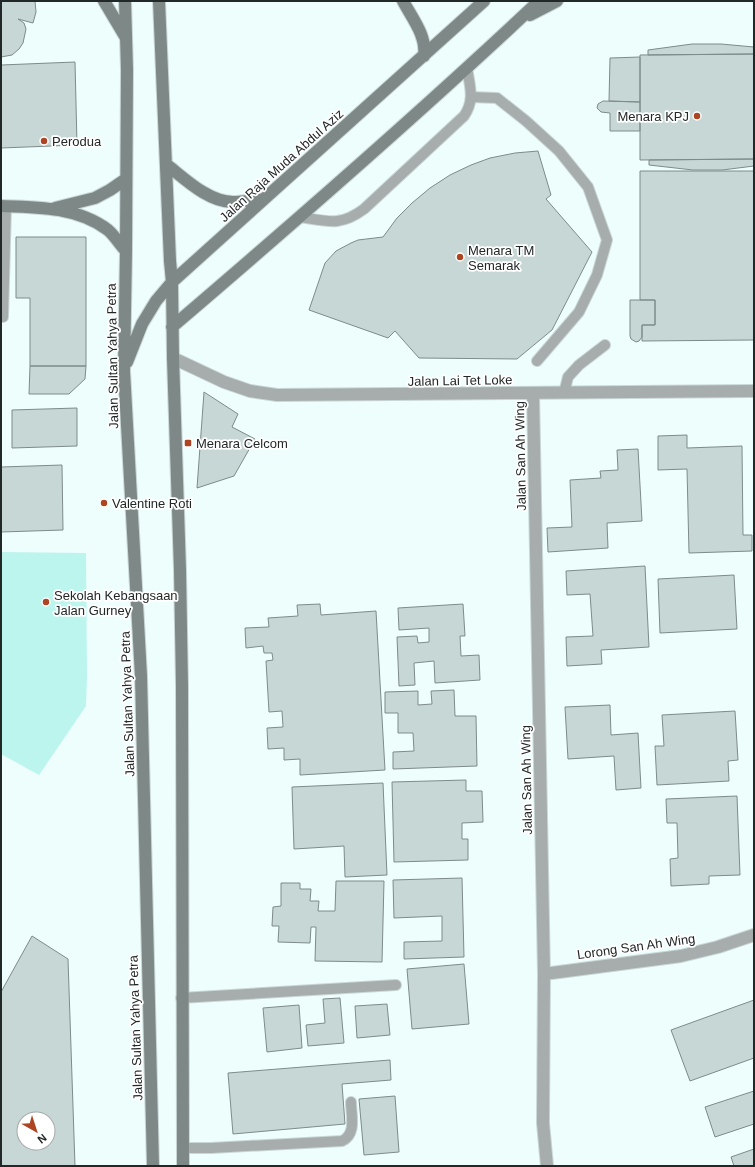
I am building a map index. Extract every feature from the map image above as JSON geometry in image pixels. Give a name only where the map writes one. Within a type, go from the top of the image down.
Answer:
[{"type":"main road","points":[[104,1],[126,39]]},
{"type":"main road","name":"Jalan Sultan Yahya Petra","points":[[125,1],[127,70],[124,371],[141,676],[153,1166]]},
{"type":"main road","points":[[403,1],[423,38],[425,47],[424,56]]},
{"type":"main road","name":"Jalan Raja Muda Abdul Aziz","points":[[124,371],[142,324],[156,301],[172,282],[484,1]]},
{"type":"main road","points":[[172,327],[300,217],[467,68],[539,1]]},
{"type":"main road","points":[[516,22],[557,1]]},
{"type":"main road","points":[[160,2],[172,282],[172,327],[180,570],[182,686],[181,998],[183,1166]]},
{"type":"main road","points":[[166,164],[193,186],[211,197],[231,202],[264,199]]},
{"type":"main road","points":[[3,206],[55,208],[95,198],[126,179]]},
{"type":"main road","points":[[55,208],[90,220],[108,231],[126,251]]},
{"type":"street","name":"Jalan Lai Tet Loke","points":[[173,358],[224,382],[250,392],[277,395],[754,391]]},
{"type":"street","name":"Jalan San Ah Wing","points":[[533,393],[544,974],[543,1123],[547,1166]]},
{"type":"street","name":"Lorong San Ah Wing","points":[[544,974],[681,956],[718,947],[754,935]]},
{"type":"lane","points":[[300,217],[335,222],[354,216],[364,209],[470,109],[472,101],[467,68]]},
{"type":"lane","points":[[471,97],[497,98],[526,120],[559,151],[588,187],[607,240],[597,275],[579,312],[537,361]]},
{"type":"lane","points":[[3,206],[4,317]]},
{"type":"lane","points":[[564,392],[568,377],[579,365],[605,345]]},
{"type":"lane","points":[[181,998],[396,985]]},
{"type":"lane","points":[[182,1148],[211,1148],[342,1141],[347,1139],[352,1130],[351,1102]]},
{"type":"shaded area","points":[[1,552],[86,553],[86,706],[39,775],[1,754]]},
{"type":"building","points":[[1,1],[35,1],[36,12],[33,23],[18,19],[24,23],[26,29],[23,43],[12,55],[1,57]]},
{"type":"building","points":[[692,44],[721,44],[754,47],[754,54],[648,55],[648,50]]},
{"type":"building","name":"Menara KPJ","points":[[754,54],[754,159],[640,160],[640,55]]},
{"type":"building","points":[[640,57],[640,102],[609,101],[610,58]]},
{"type":"building","points":[[75,62],[77,145],[1,148],[1,65]]},
{"type":"building","points":[[603,101],[640,102],[640,131],[610,131],[610,113],[601,112],[597,108],[598,104]]},
{"type":"building","name":"Menara TM Semarak","points":[[538,151],[551,195],[546,199],[592,252],[552,330],[517,359],[419,358],[395,331],[388,338],[309,310],[325,263],[336,251],[358,240],[383,237],[397,218],[412,203],[430,188],[450,175],[490,158],[515,153]]},
{"type":"building","points":[[754,159],[754,166],[722,170],[693,170],[649,165],[649,160]]},
{"type":"building","points":[[640,171],[754,171],[754,340],[642,341],[642,325],[655,325],[655,300],[640,300]]},
{"type":"building","points":[[16,237],[86,237],[86,366],[30,366],[30,298],[16,298]]},
{"type":"building","points":[[630,300],[655,300],[655,325],[642,325],[642,337],[636,342],[631,339],[630,336]]},
{"type":"building","points":[[30,366],[86,366],[85,379],[69,394],[29,394]]},
{"type":"building","points":[[204,392],[238,414],[232,427],[255,439],[234,476],[197,488]]},
{"type":"building","points":[[77,408],[77,446],[12,448],[12,410]]},
{"type":"building","points":[[687,435],[687,448],[742,446],[743,535],[752,535],[752,551],[689,553],[687,469],[658,470],[658,436]]},
{"type":"building","points":[[638,449],[642,521],[607,523],[608,548],[548,552],[547,528],[572,527],[570,480],[601,478],[600,471],[618,470],[617,450]]},
{"type":"building","points":[[62,465],[63,530],[1,532],[1,467]]},
{"type":"building","points":[[645,566],[649,647],[601,650],[602,664],[567,666],[566,637],[593,636],[590,594],[567,595],[566,571]]},
{"type":"building","points":[[734,575],[737,629],[660,633],[658,579]]},
{"type":"building","points":[[320,604],[321,615],[376,611],[385,770],[300,775],[300,759],[284,760],[284,748],[268,749],[267,728],[283,727],[282,711],[269,712],[266,661],[273,660],[272,653],[264,653],[263,646],[246,648],[245,628],[269,627],[268,618],[298,616],[297,605]]},
{"type":"building","points":[[463,604],[465,636],[460,636],[461,656],[479,655],[480,680],[435,683],[434,661],[414,663],[415,685],[399,686],[397,637],[417,636],[418,643],[429,642],[429,628],[399,630],[398,608]]},
{"type":"building","points":[[454,690],[455,716],[476,716],[477,766],[393,769],[393,752],[414,751],[413,733],[398,733],[398,713],[385,713],[385,692],[418,691],[418,705],[432,704],[431,691]]},
{"type":"building","points":[[610,705],[611,735],[638,733],[641,788],[616,790],[614,756],[568,759],[565,707]]},
{"type":"building","points":[[735,711],[738,760],[728,761],[729,781],[657,785],[655,746],[664,746],[662,715]]},
{"type":"building","points":[[466,780],[466,791],[482,791],[483,822],[462,823],[462,839],[468,839],[468,860],[394,862],[392,782]]},
{"type":"building","points":[[383,783],[387,875],[345,877],[344,846],[294,849],[292,787]]},
{"type":"building","points":[[737,796],[740,875],[709,876],[709,884],[671,886],[670,859],[678,858],[677,823],[667,823],[666,799]]},
{"type":"building","points":[[462,878],[464,957],[404,959],[404,942],[442,941],[442,916],[394,918],[393,880]]},
{"type":"building","points":[[336,881],[384,881],[382,962],[315,961],[316,927],[311,927],[310,943],[278,942],[279,926],[272,926],[273,907],[281,906],[281,883],[300,883],[300,889],[311,889],[310,901],[319,901],[318,911],[335,911]]},
{"type":"building","points":[[32,936],[68,959],[75,1166],[1,1166],[1,992]]},
{"type":"building","points":[[464,964],[469,1024],[412,1029],[407,969]]},
{"type":"building","points":[[340,998],[344,1043],[308,1046],[306,1025],[325,1023],[323,999]]},
{"type":"building","points":[[754,1000],[754,1058],[690,1081],[671,1030]]},
{"type":"building","points":[[387,1004],[390,1035],[357,1038],[355,1006]]},
{"type":"building","points":[[299,1005],[302,1048],[267,1052],[263,1008]]},
{"type":"building","points":[[390,1060],[391,1080],[342,1084],[345,1124],[233,1134],[228,1073]]},
{"type":"building","points":[[754,1091],[754,1124],[715,1137],[705,1107]]},
{"type":"building","points":[[395,1096],[399,1152],[364,1155],[359,1099]]},
{"type":"building","points":[[754,1149],[754,1166],[734,1166],[731,1157]]},
{"type":"place","name":"Menara KPJ","points":[[697,116]]},
{"type":"place","name":"Perodua","points":[[44,141]]},
{"type":"place","name":"Menara TM Semarak","points":[[460,257]]},
{"type":"place","name":"Menara Celcom","points":[[188,443]]},
{"type":"place","name":"Valentine Roti","points":[[104,503]]},
{"type":"place","name":"Sekolah Kebangsaan Jalan Gurney","points":[[46,602]]}]
